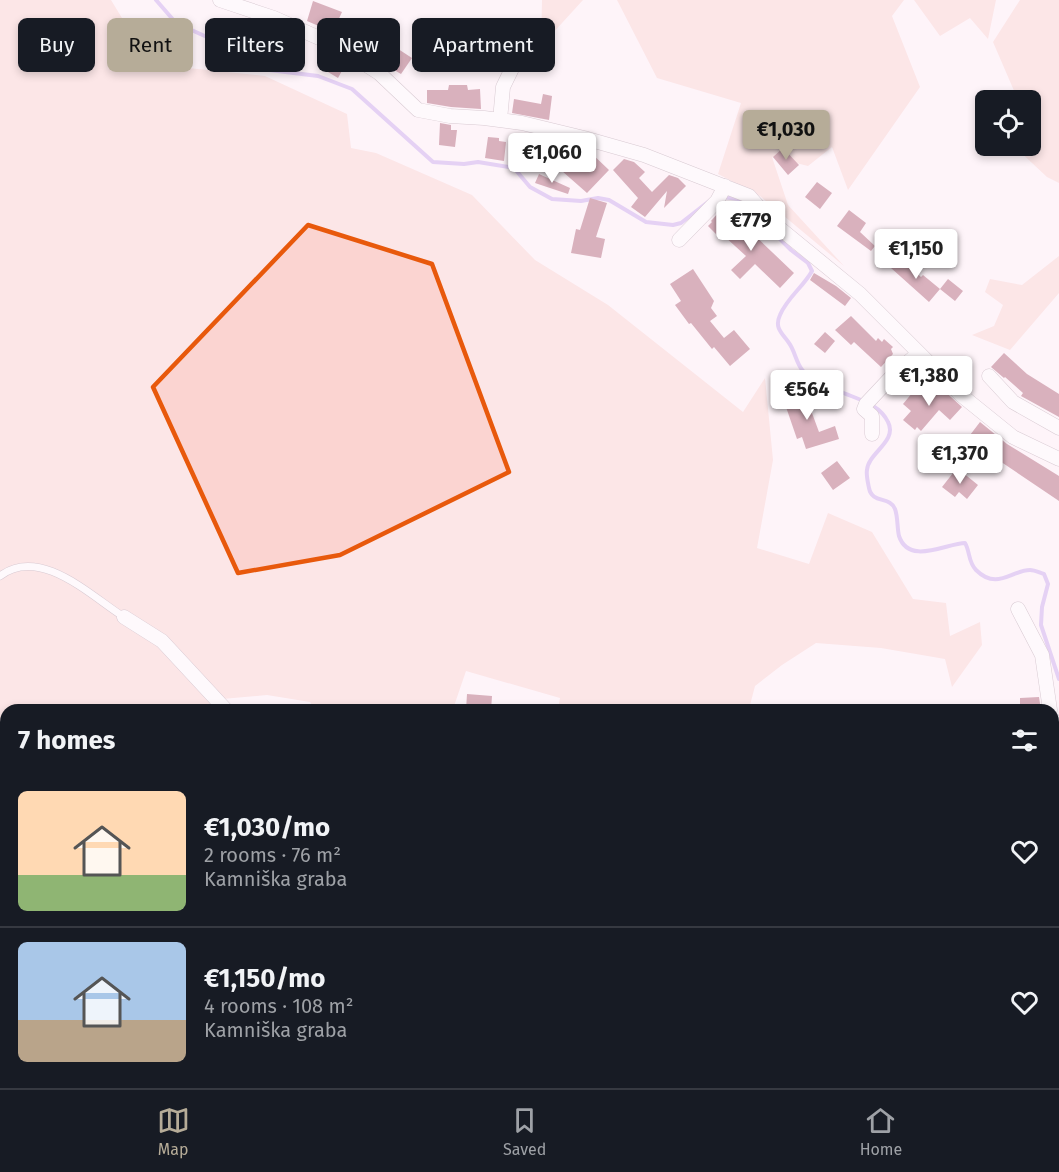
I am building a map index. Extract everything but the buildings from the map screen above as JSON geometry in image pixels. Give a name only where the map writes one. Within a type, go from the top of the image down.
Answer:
[{"type":"street","points":[[220,0],[274,18],[335,45],[379,73],[418,110],[543,128],[644,155],[722,193],[749,196],[772,222],[860,294],[961,395],[1012,437],[1059,459]]},
{"type":"street","points":[[500,120],[503,87],[510,72]]},
{"type":"street","points":[[680,240],[722,193]]},
{"type":"street","points":[[872,434],[872,416],[864,409],[869,401],[918,354]]},
{"type":"street","points":[[989,376],[1012,402],[1059,428]]},
{"type":"street","points":[[1018,609],[1042,655],[1049,704]]},
{"type":"street","points":[[124,617],[162,641],[220,704]]},
{"type":"lane","points":[[0,576],[5,572],[23,567],[41,568],[58,573],[124,617]]},
{"type":"highlighted area","points":[[308,225],[432,264],[509,472],[340,555],[238,573],[153,387]]},
{"type":"shaded area","points":[[0,0],[111,0],[122,18],[107,18],[107,72],[193,72],[193,68],[205,70],[205,72],[265,76],[347,114],[351,148],[376,153],[472,195],[535,260],[608,305],[743,412],[765,378],[773,460],[757,548],[809,564],[828,513],[872,532],[913,599],[946,603],[950,636],[980,622],[982,645],[952,687],[945,659],[881,648],[816,643],[755,686],[750,704],[559,704],[560,698],[466,671],[455,704],[311,704],[267,695],[211,700],[213,704],[0,704]]},
{"type":"shaded area","points":[[542,0],[583,0],[555,31],[555,18],[542,18]]},
{"type":"shaded area","points":[[617,0],[904,0],[892,16],[920,87],[848,190],[832,147],[808,166],[772,157],[788,205],[844,266],[760,196],[718,174],[741,103],[657,78]]},
{"type":"shaded area","points":[[914,0],[996,0],[988,39],[970,18],[940,36]]},
{"type":"shaded area","points":[[1020,0],[1059,0],[1059,183],[1047,177],[1025,156],[1041,156],[1041,90],[1014,90],[993,42]]},
{"type":"shaded area","points":[[1059,256],[1059,293],[1010,350],[972,335],[994,326],[1003,305],[985,292],[990,279],[1022,285]]},
{"type":"waterway","points":[[156,0],[176,23],[218,42],[261,69],[318,76],[352,89],[433,162],[464,164],[478,162],[514,168],[530,187],[552,199],[581,201],[598,198],[609,200],[646,222],[673,225],[681,223],[713,198]]},
{"type":"waterway","points":[[723,197],[739,199],[761,220]]},
{"type":"waterway","points":[[766,225],[808,263],[812,271],[783,309],[778,320],[780,330],[791,346],[801,368],[806,374],[834,389],[867,402],[879,410],[888,422],[889,435],[872,458],[867,477],[871,493],[893,505],[897,515],[899,536],[904,545],[911,550],[929,551],[965,543],[973,567],[991,579],[1004,578],[1030,570],[1044,574],[1048,584],[1042,607],[1041,625],[1059,679]]}]
